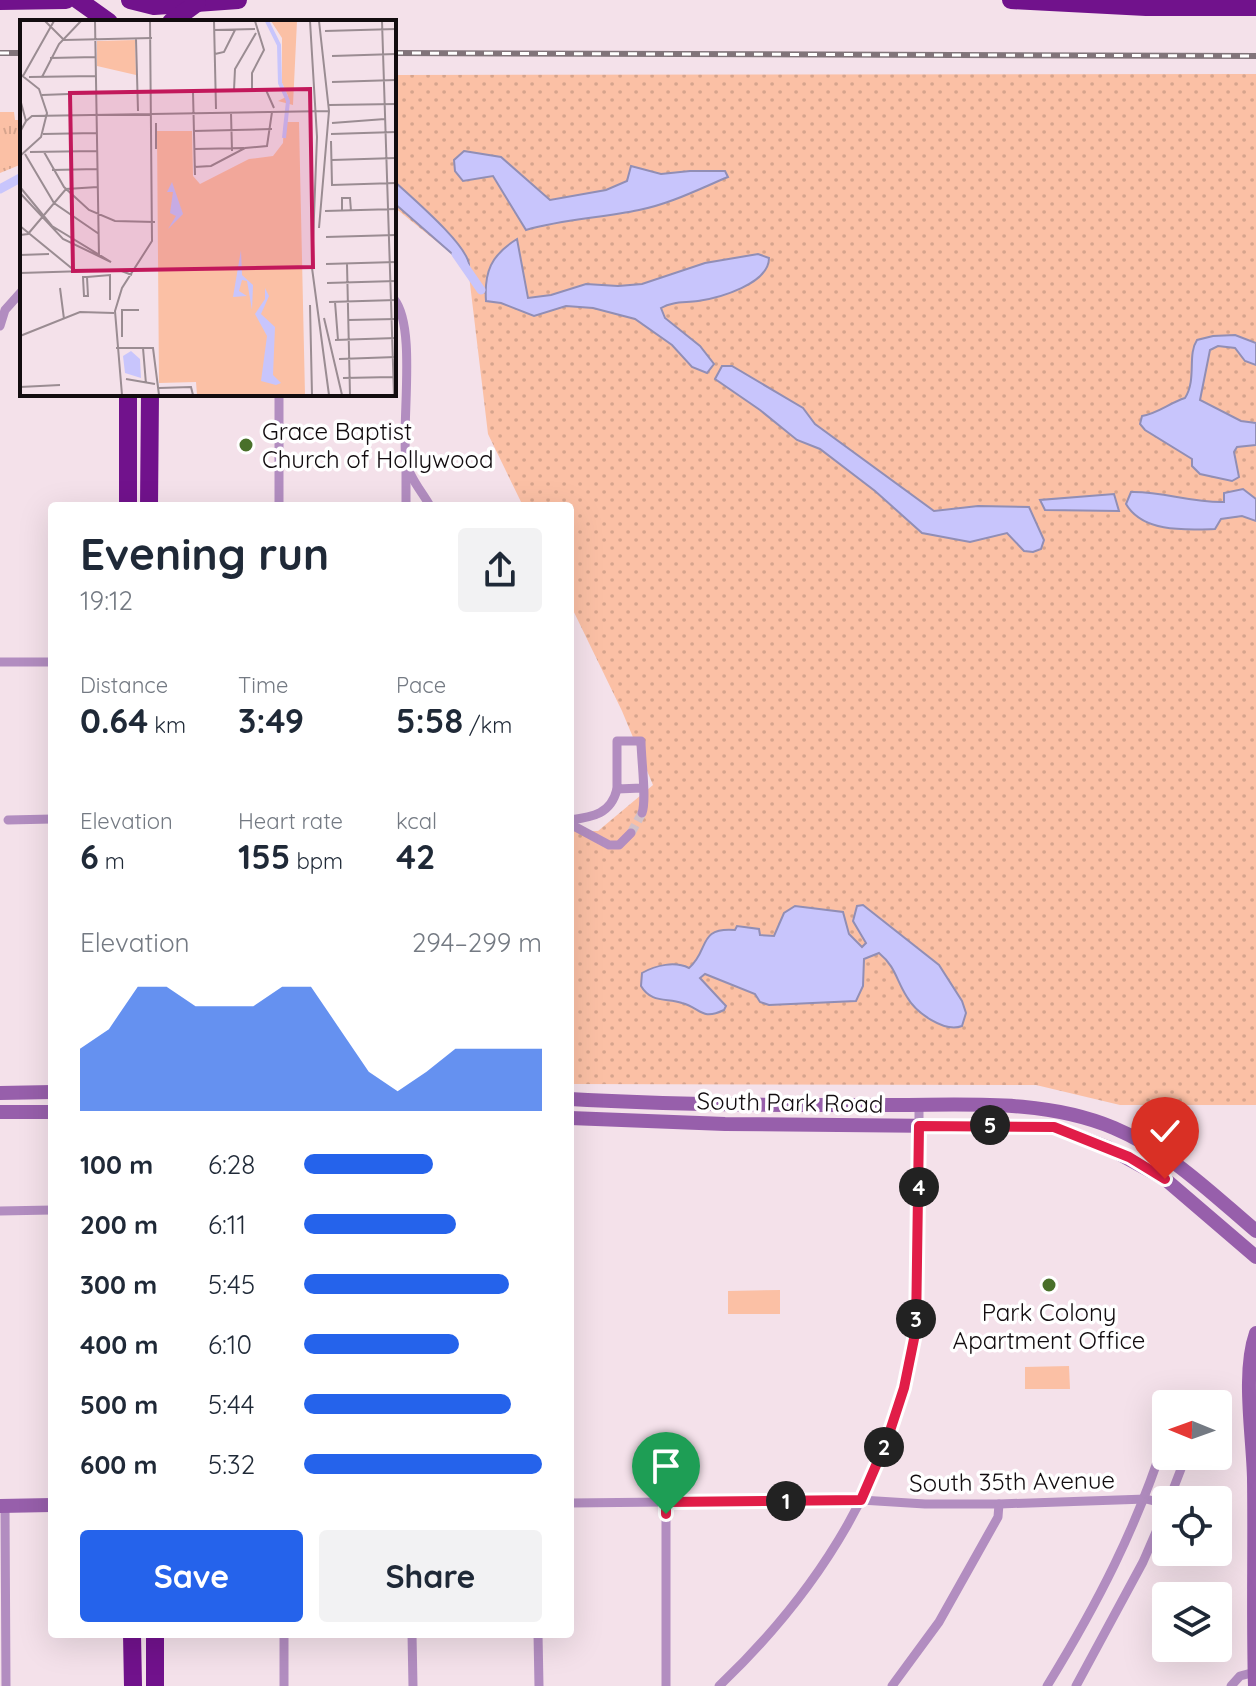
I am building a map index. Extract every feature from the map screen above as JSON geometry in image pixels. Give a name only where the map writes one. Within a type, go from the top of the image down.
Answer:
[{"type":"highway","points":[[0,1],[66,0]]},
{"type":"highway","points":[[78,0],[106,20]]},
{"type":"highway","points":[[130,0],[154,9],[238,0]]},
{"type":"highway","points":[[1011,0],[1146,7],[1256,7]]},
{"type":"highway","points":[[174,20],[200,2]]},
{"type":"highway","points":[[128,396],[128,502]]},
{"type":"highway","points":[[149,502],[150,396]]},
{"type":"highway","points":[[132,1638],[133,1686]]},
{"type":"highway","points":[[155,1638],[155,1686]]},
{"type":"street","points":[[0,326],[5,310],[20,293]]},
{"type":"street","points":[[396,301],[405,341],[406,502]]},
{"type":"street","points":[[279,396],[279,502]]},
{"type":"street","points":[[406,465],[428,502]]},
{"type":"street","points":[[0,662],[48,662]]},
{"type":"street","points":[[574,821],[595,817],[608,807],[617,789],[617,741],[641,741],[642,788],[646,803],[642,813]]},
{"type":"street","points":[[617,789],[642,788]]},
{"type":"street","points":[[594,838],[595,817]]},
{"type":"street","points":[[8,820],[48,820]]},
{"type":"street","points":[[574,825],[609,845],[619,845],[631,833]]},
{"type":"street","points":[[0,1093],[48,1092]]},
{"type":"street","name":"South Park Road","points":[[574,1099],[1034,1107],[1071,1114],[1114,1128],[1170,1158],[1256,1231]]},
{"type":"street","points":[[719,1686],[762,1646],[825,1566],[861,1500],[891,1427],[904,1388],[916,1329],[919,1106]]},
{"type":"street","points":[[0,1112],[48,1112]]},
{"type":"street","name":"South Park Road","points":[[574,1118],[725,1124],[1054,1127],[1129,1157],[1165,1179],[1255,1258]]},
{"type":"street","points":[[0,1211],[48,1210]]},
{"type":"street","points":[[1231,1686],[1240,1676],[1255,1679],[1255,1504],[1249,1378],[1255,1339]]},
{"type":"street","points":[[1047,1686],[1089,1617],[1146,1499],[1155,1470]]},
{"type":"street","name":"South 35th Avenue","points":[[574,1503],[861,1500],[999,1504],[1152,1500]]},
{"type":"street","points":[[666,1502],[666,1686]]},
{"type":"street","points":[[892,1686],[939,1622],[998,1517],[999,1504]]},
{"type":"street","points":[[6,1686],[2,1506],[48,1505]]},
{"type":"street","points":[[1076,1686],[1152,1540]]},
{"type":"street","points":[[284,1638],[284,1686]]},
{"type":"street","points":[[412,1638],[413,1686]]},
{"type":"street","points":[[538,1638],[539,1686]]},
{"type":"green space","points":[[1256,74],[1256,1105],[1120,1105],[1036,1085],[574,1084],[574,831],[598,831],[653,785],[622,711],[574,612],[574,502],[521,502],[488,434],[468,267],[396,209],[396,75]]},
{"type":"green space","points":[[0,112],[14,112],[15,120],[20,120],[20,165],[0,173]]},
{"type":"green space","points":[[780,1290],[780,1314],[728,1314],[728,1291]]},
{"type":"green space","points":[[1069,1366],[1070,1389],[1025,1389],[1025,1367]]},
{"type":"water","points":[[464,151],[501,157],[550,200],[606,190],[627,181],[631,166],[661,174],[725,171],[728,177],[651,207],[526,230],[493,176],[463,181],[455,171],[454,160]]},
{"type":"water","points":[[396,183],[449,234],[466,256],[469,265],[465,265],[396,205]]},
{"type":"water","points":[[517,239],[528,298],[551,295],[586,284],[642,284],[705,263],[758,254],[769,258],[761,275],[741,288],[718,297],[661,308],[665,318],[700,346],[714,364],[707,373],[692,367],[672,345],[635,319],[593,308],[566,306],[534,316],[501,303],[486,301],[486,281],[491,265],[501,251]]},
{"type":"water","points":[[1235,335],[1256,343],[1256,365],[1245,361],[1235,348],[1218,346],[1210,350],[1200,400],[1241,421],[1256,423],[1256,445],[1237,447],[1234,452],[1239,477],[1232,481],[1200,474],[1192,466],[1192,459],[1140,424],[1142,416],[1185,398],[1191,383],[1197,340]]},
{"type":"water","points":[[722,366],[732,366],[803,408],[815,424],[934,511],[978,506],[1029,507],[1044,540],[1041,549],[1024,551],[1007,533],[970,542],[922,533],[875,491],[820,449],[797,440],[715,379]]},
{"type":"water","points":[[1243,489],[1256,499],[1256,521],[1242,516],[1221,519],[1215,529],[1154,525],[1143,520],[1126,504],[1131,492],[1224,502],[1224,493]]},
{"type":"water","points":[[1114,494],[1119,511],[1045,510],[1040,500]]},
{"type":"water","points":[[863,905],[939,965],[962,1001],[966,1013],[962,1026],[940,1024],[917,1009],[889,963],[879,953],[864,959],[863,986],[856,1001],[769,1005],[760,1002],[755,994],[705,974],[700,978],[726,1006],[724,1010],[706,1014],[682,1003],[654,998],[641,986],[642,973],[653,968],[672,964],[689,968],[709,936],[715,932],[735,930],[737,926],[759,929],[760,935],[774,936],[784,913],[795,906],[843,912],[849,934],[862,947],[866,943],[853,921],[857,906]]},
{"type":"waterway","points":[[0,189],[20,178]]},
{"type":"waterway","points":[[456,254],[481,290]]},
{"type":"tunnel","points":[[631,833],[642,813]]},
{"type":"railway","points":[[0,53],[20,53]]},
{"type":"railway","points":[[396,53],[1256,56]]},
{"type":"place","name":"Grace Baptist Church of Hollywood","points":[[246,445]]},
{"type":"place","name":"Park Colony Apartment Office","points":[[1049,1285]]},
{"type":"route","points":[[666,1514],[666,1502],[861,1500],[887,1440],[904,1388],[916,1329],[919,1126],[1054,1127],[1129,1157],[1165,1179]]}]
